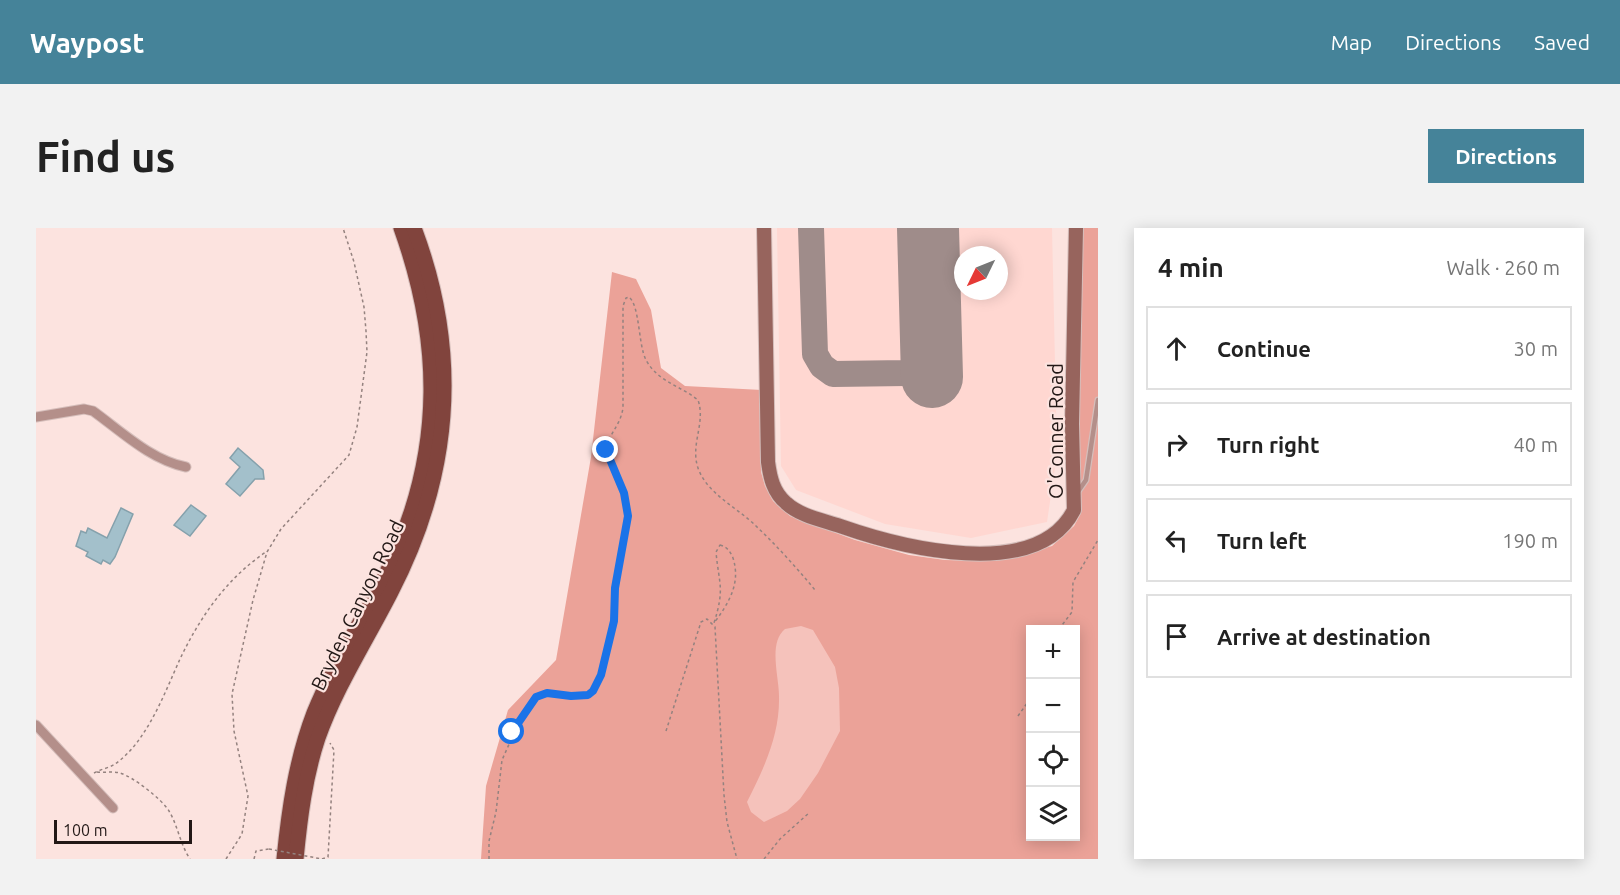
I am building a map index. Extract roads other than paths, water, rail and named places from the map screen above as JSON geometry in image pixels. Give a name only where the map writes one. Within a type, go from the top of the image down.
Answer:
[{"type":"main road","name":"Bryden Canyon Road","points":[[284,859],[294,781],[314,713],[395,555],[410,518],[427,451],[432,380],[428,326],[418,277],[401,228]]},
{"type":"main road","name":"Bryden Canyon Road","points":[[301,855],[308,777],[321,731],[348,670],[391,592],[412,547],[420,527],[439,452],[445,387],[442,332],[436,296],[414,228]]},
{"type":"street","name":"O'Conner Road","points":[[764,228],[768,462],[772,484],[785,503],[804,514],[911,548],[980,553],[1011,550],[1048,539],[1068,521],[1074,510],[1072,423],[1076,228]]},
{"type":"street","points":[[36,417],[75,410],[93,411],[170,464],[186,466]]},
{"type":"street","points":[[36,725],[113,808]]},
{"type":"lane","points":[[1075,497],[1086,480],[1098,400]]}]
